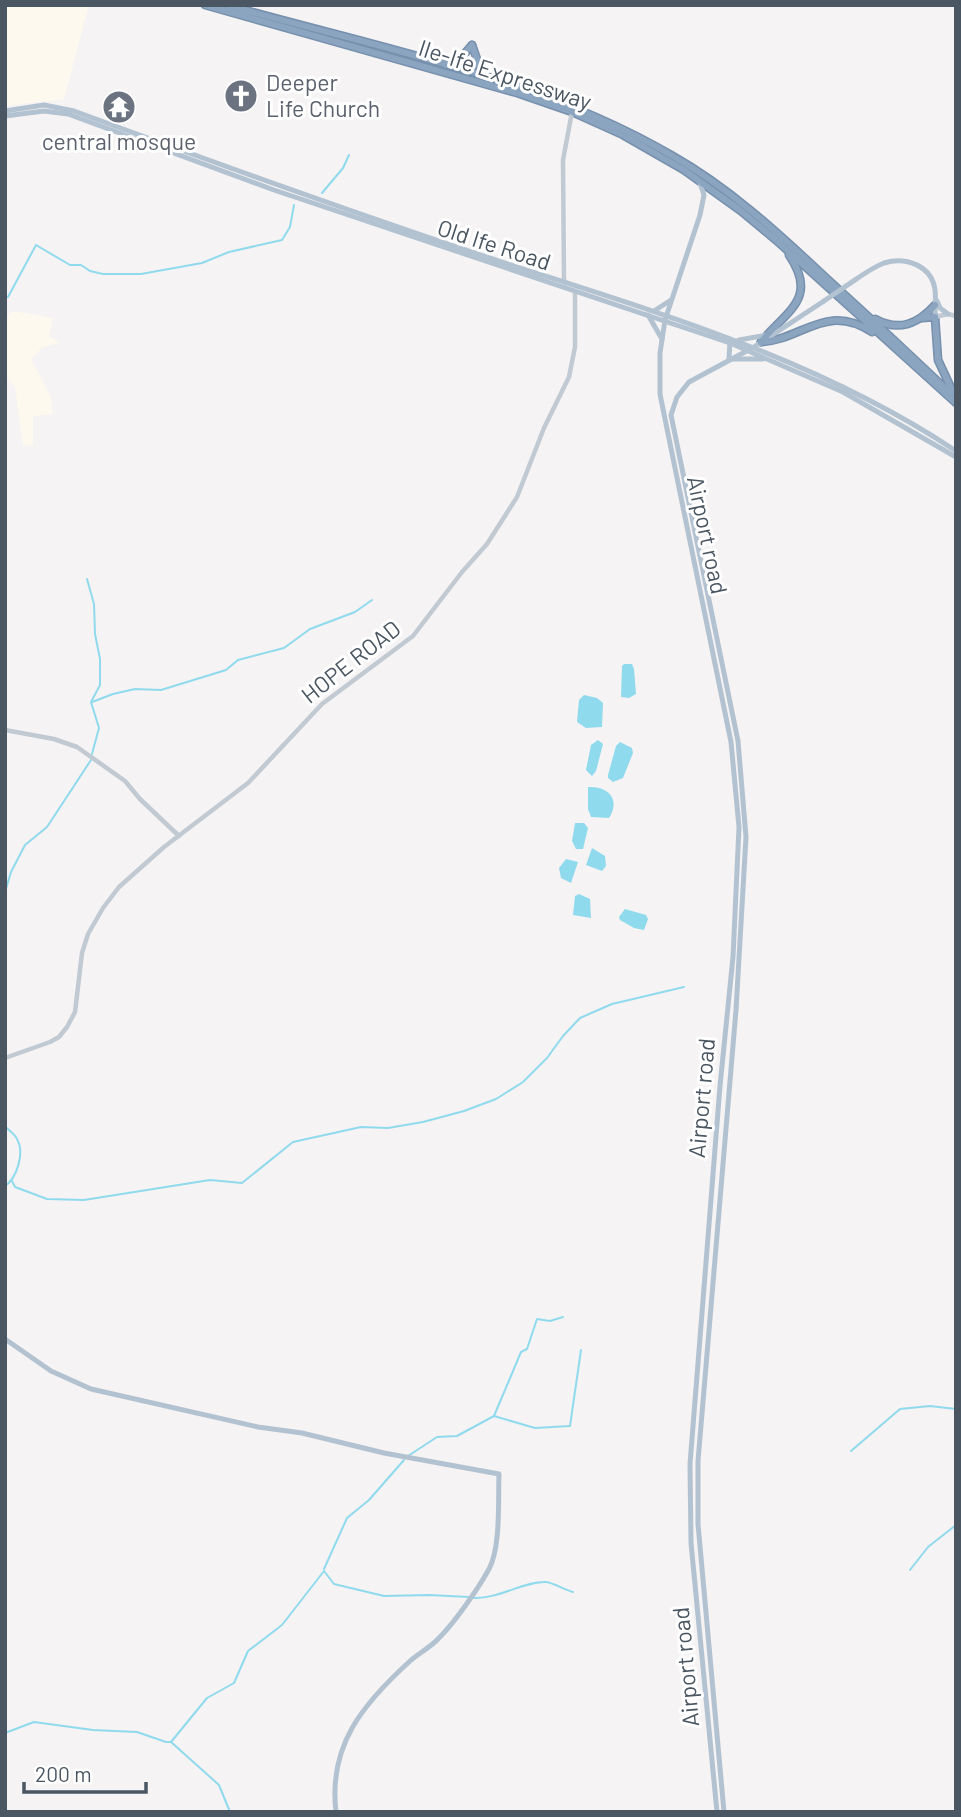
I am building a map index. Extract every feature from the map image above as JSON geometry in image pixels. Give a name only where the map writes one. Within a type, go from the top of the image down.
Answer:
[{"type":"highway","name":"Ile-Ife Expressway","points":[[205,5],[491,85],[572,112],[651,150],[698,180],[777,240],[956,403]]},
{"type":"highway","name":"Ile-Ife Expressway","points":[[227,5],[446,65],[576,108],[619,127],[673,156],[763,221],[948,391],[954,393]]},
{"type":"highway","points":[[446,65],[461,58],[472,46],[487,78]]},
{"type":"highway","points":[[761,342],[794,308],[801,289],[798,268],[777,240]]},
{"type":"highway","points":[[858,307],[887,324],[910,325],[922,318],[935,301]]},
{"type":"highway","points":[[922,318],[935,317],[938,360],[954,393]]},
{"type":"highway","points":[[761,342],[772,342],[812,324],[835,321],[853,323],[868,329],[896,349]]},
{"type":"main road","name":"Old Ife Road","points":[[5,111],[33,106],[60,107],[179,153]]},
{"type":"main road","name":"Old Ife Road","points":[[5,116],[44,111],[68,114],[648,315],[666,318],[732,341],[843,392],[955,455]]},
{"type":"main road","points":[[698,180],[704,195],[666,318],[660,353],[660,394],[677,397],[689,382],[751,349],[883,263],[906,261],[917,264],[932,278],[935,317]]},
{"type":"main road","name":"Old Ife Road","points":[[353,214],[564,281],[654,311],[666,318]]},
{"type":"main road","points":[[654,311],[671,300]]},
{"type":"main road","points":[[935,301],[940,309],[948,314]]},
{"type":"main road","points":[[648,315],[662,339]]},
{"type":"main road","points":[[729,359],[732,341],[767,335]]},
{"type":"main road","points":[[729,359],[771,358],[772,342]]},
{"type":"main road","name":"Airport road","points":[[660,394],[686,502]]},
{"type":"main road","name":"Airport road","points":[[677,397],[671,415],[731,742],[739,827],[739,916],[729,1071],[704,1343]]},
{"type":"main road","name":"Airport road","points":[[720,1810],[701,1600],[698,1461],[722,1070],[739,916]]},
{"type":"main road","points":[[722,1070],[729,1071]]},
{"type":"main road","points":[[5,1339],[51,1371],[81,1386],[242,1424],[315,1436],[499,1474],[494,1555],[489,1569],[438,1640],[397,1674],[351,1728],[336,1762],[336,1812]]},
{"type":"street","points":[[564,281],[564,160],[572,112]]},
{"type":"street","name":"HOPE ROAD","points":[[8,1056],[50,1042],[59,1037],[67,1027],[75,1012],[82,953],[91,928],[120,887],[179,836],[248,783],[321,704],[413,636],[495,533],[517,497],[544,428],[569,377],[575,347],[575,290]]},
{"type":"street","points":[[935,317],[948,314],[956,316]]},
{"type":"street","points":[[5,730],[71,744],[125,781],[179,836]]},
{"type":"shaded area","points":[[5,5],[89,5],[64,99],[5,106]]},
{"type":"shaded area","points":[[13,311],[53,318],[49,336],[60,343],[43,347],[31,359],[50,395],[53,414],[33,416],[33,445],[23,446],[15,387],[5,376],[5,319]]},
{"type":"water","points":[[624,664],[632,664],[634,669],[636,694],[629,698],[621,697]]},
{"type":"water","points":[[584,695],[597,698],[603,703],[602,727],[586,728],[577,722],[579,700]]},
{"type":"water","points":[[598,740],[603,744],[596,771],[592,776],[586,770],[591,745]]},
{"type":"water","points":[[620,742],[632,748],[633,753],[623,778],[613,782],[608,775],[616,746]]},
{"type":"water","points":[[588,787],[607,791],[610,795],[614,805],[609,818],[591,817],[588,809]]},
{"type":"water","points":[[575,823],[584,823],[588,828],[583,849],[576,849],[572,841]]},
{"type":"water","points":[[592,848],[605,856],[606,866],[602,871],[586,865]]},
{"type":"water","points":[[566,859],[578,862],[571,883],[561,878],[559,868]]},
{"type":"water","points":[[579,894],[590,899],[591,918],[573,915],[575,896]]},
{"type":"water","points":[[625,909],[646,915],[648,919],[644,930],[620,920],[619,917]]},
{"type":"waterway","points":[[322,193],[343,168],[349,155]]},
{"type":"waterway","points":[[5,297],[8,297],[36,245],[70,265],[81,265],[90,271],[103,274],[141,274],[202,263],[229,252],[282,240],[290,227],[294,205]]},
{"type":"waterway","points":[[87,579],[94,604],[95,634],[100,659],[100,685],[91,702],[99,728],[92,754]]},
{"type":"waterway","points":[[92,702],[135,689],[161,690],[226,670],[238,660],[284,648],[310,629],[355,612],[372,600]]},
{"type":"waterway","points":[[5,892],[11,872],[25,845],[47,827],[91,760]]},
{"type":"waterway","points":[[12,1181],[15,1187],[47,1199],[84,1200],[210,1180],[242,1183],[293,1142],[361,1127],[388,1128],[423,1122],[496,1099],[523,1082],[580,1018],[612,1004],[684,987]]},
{"type":"waterway","points":[[5,1126],[16,1137],[20,1151],[16,1171],[5,1186]]},
{"type":"waterway","points":[[494,1416],[521,1352],[527,1349],[537,1319],[550,1321],[563,1317]]},
{"type":"waterway","points":[[408,1456],[437,1437],[457,1436],[494,1416],[535,1428],[570,1426],[581,1350]]},
{"type":"waterway","points":[[851,1451],[900,1409],[930,1406],[956,1409]]},
{"type":"waterway","points":[[324,1569],[347,1518],[369,1500],[404,1460]]},
{"type":"waterway","points":[[910,1570],[928,1547],[956,1525]]},
{"type":"waterway","points":[[171,1742],[207,1698],[234,1683],[248,1651],[282,1625],[324,1571],[334,1584],[384,1596],[469,1597]]},
{"type":"waterway","points":[[474,1598],[492,1596],[538,1582],[546,1582],[573,1592]]},
{"type":"waterway","points":[[5,1733],[34,1722],[93,1730],[137,1732],[171,1742],[219,1785],[230,1812]]},
{"type":"place","name":"Deeper Life Church","points":[[241,96]]},
{"type":"place","name":"central mosque","points":[[119,107]]}]
